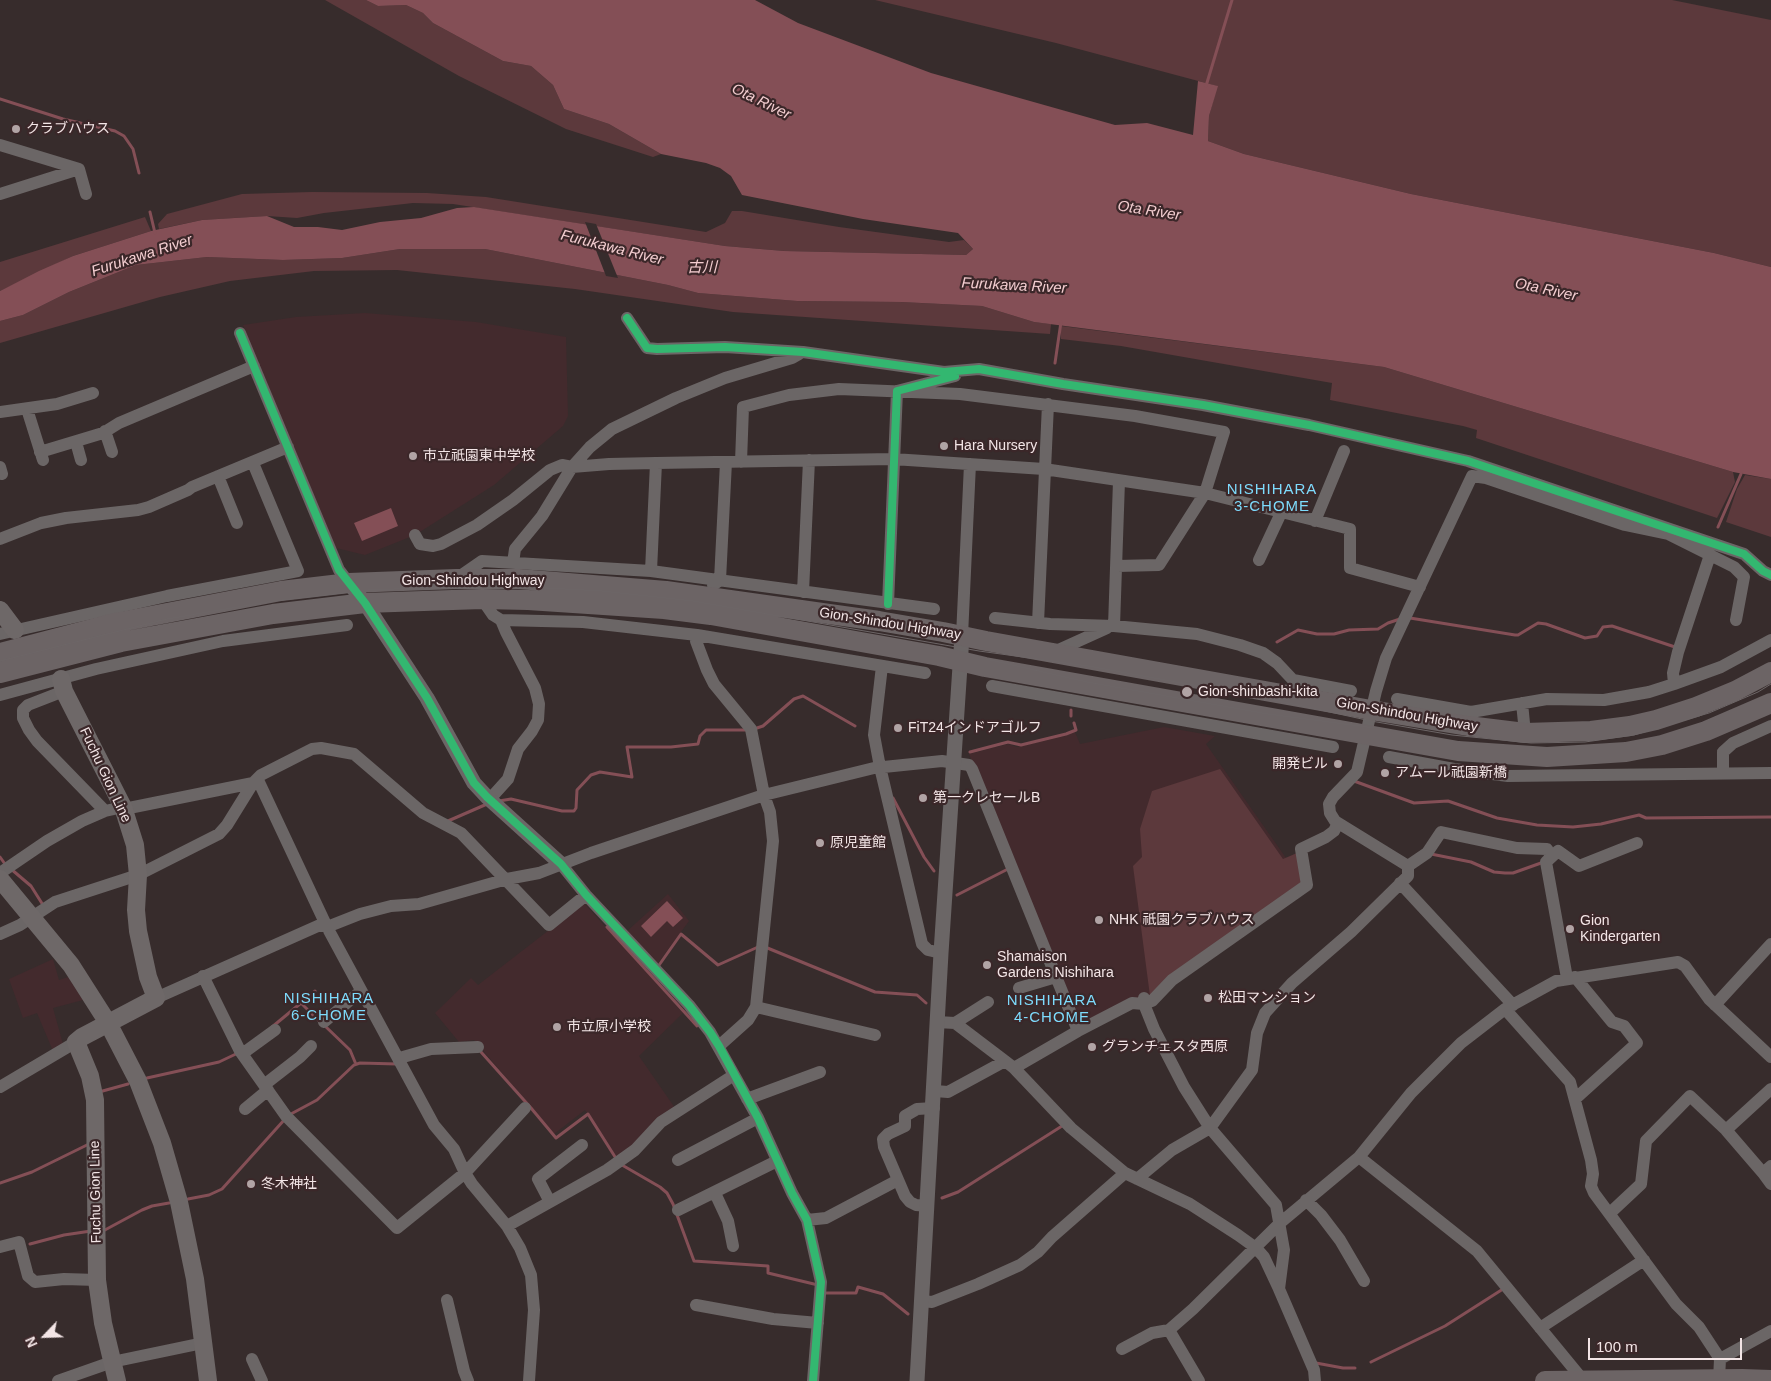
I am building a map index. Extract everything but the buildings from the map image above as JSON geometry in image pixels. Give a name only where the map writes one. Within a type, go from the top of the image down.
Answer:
[{"type":"highway","name":"Gion-Shindou Highway","points":[[0,653],[115,623],[281,591],[349,583],[519,579],[666,590],[696,595],[884,612],[962,636],[1052,653],[1297,689],[1371,710],[1525,733],[1591,731],[1630,726],[1656,720],[1696,707],[1735,691],[1771,672]]},
{"type":"highway","name":"Gion-Shindou Highway","points":[[0,673],[121,642],[273,614],[366,603],[482,599],[528,600],[664,609],[711,615],[960,660],[985,667],[1458,751],[1547,758],[1626,752],[1706,731],[1771,703]]},
{"type":"highway","points":[[1544,1381],[1771,1380]]},
{"type":"main road","points":[[0,610],[8,632]]},
{"type":"main road","name":"Fuchu Gion Line","points":[[62,685],[123,806],[135,845],[138,876],[136,910],[138,931],[148,977],[156,998]]},
{"type":"main road","points":[[0,878],[71,965],[108,1023],[138,1081],[162,1143],[179,1202],[195,1278],[208,1381]]},
{"type":"main road","points":[[76,1042],[156,998]]},
{"type":"main road","name":"Fuchu Gion Line","points":[[76,1042],[90,1076],[95,1100],[97,1280],[103,1323],[117,1381]]},
{"type":"street","points":[[0,145],[79,170]]},
{"type":"street","points":[[0,194],[79,170]]},
{"type":"street","points":[[79,170],[86,194]]},
{"type":"street","points":[[627,318],[647,348],[725,348],[803,352],[944,372],[979,369],[1242,412],[1309,425],[1468,461],[1744,554],[1763,571],[1771,575]]},
{"type":"street","points":[[240,332],[339,570],[366,603],[427,698],[474,783],[489,800],[561,864],[586,895],[689,1005],[719,1046],[758,1118],[777,1162],[807,1220],[821,1282],[813,1381]]},
{"type":"street","points":[[513,563],[515,550],[542,516],[572,467],[590,446],[612,429],[676,398],[725,378],[792,358],[803,352]]},
{"type":"street","points":[[28,409],[41,456],[105,431],[119,422],[254,366]]},
{"type":"street","points":[[897,391],[979,369]]},
{"type":"street","points":[[742,462],[743,407],[789,395],[839,389],[960,394],[1135,416],[1224,432],[1205,493],[1159,565],[1117,566]]},
{"type":"street","points":[[884,612],[897,391]]},
{"type":"street","points":[[0,412],[57,404],[93,392]]},
{"type":"street","points":[[1038,623],[1048,404]]},
{"type":"street","points":[[105,431],[112,452]]},
{"type":"street","points":[[76,442],[81,460]]},
{"type":"street","points":[[0,539],[41,523],[149,507],[188,490],[192,486],[288,447]]},
{"type":"street","points":[[1315,521],[1344,452]]},
{"type":"street","points":[[415,535],[420,544],[433,546],[441,544],[477,525],[513,500],[550,470],[562,465],[572,467],[609,464],[894,459],[1044,469],[1205,493],[1350,529],[1350,568],[1420,587]]},
{"type":"street","points":[[803,592],[809,460]]},
{"type":"street","points":[[720,580],[726,462]]},
{"type":"street","points":[[8,632],[95,611],[301,571],[252,463]]},
{"type":"street","points":[[651,571],[656,463]]},
{"type":"street","points":[[917,1381],[934,1108],[941,953],[962,636],[970,464]]},
{"type":"street","points":[[218,476],[237,523]]},
{"type":"street","points":[[1408,866],[1338,823],[1331,817],[1329,804],[1357,772],[1371,710],[1386,658],[1472,476],[1486,478],[1625,525],[1668,534],[1734,566],[1744,577],[1736,620]]},
{"type":"street","points":[[1112,626],[1117,566],[1119,481]]},
{"type":"street","points":[[1259,560],[1282,513]]},
{"type":"street","points":[[1674,684],[1673,673],[1678,652],[1710,555]]},
{"type":"street","points":[[456,579],[482,561],[651,571],[867,601],[884,612],[934,609]]},
{"type":"street","points":[[696,595],[720,580]]},
{"type":"street","points":[[232,584],[255,596]]},
{"type":"street","points":[[482,599],[493,615],[501,620],[583,622],[682,633],[925,673]]},
{"type":"street","points":[[867,601],[884,612]]},
{"type":"street","points":[[72,634],[95,611]]},
{"type":"street","points":[[255,637],[273,614]]},
{"type":"street","points":[[682,633],[711,615]]},
{"type":"street","points":[[995,618],[1038,623],[1112,626],[1197,634],[1263,653],[1271,659],[1297,689],[1350,691]]},
{"type":"street","points":[[489,800],[508,779],[518,749],[538,720],[539,704],[535,688],[501,620]]},
{"type":"street","points":[[105,811],[28,730],[23,718],[23,710],[28,705],[62,685],[96,669],[223,641],[346,625]]},
{"type":"street","points":[[1052,653],[1112,626]]},
{"type":"street","points":[[697,635],[696,641],[714,684],[751,729],[764,795],[770,812],[773,841],[756,1008],[748,1020],[719,1046]]},
{"type":"street","points":[[1397,699],[1471,712],[1547,699],[1604,700],[1649,692],[1674,684],[1721,667],[1771,640]]},
{"type":"street","points":[[859,662],[880,645]]},
{"type":"street","points":[[882,666],[874,734],[880,767],[922,944],[928,950],[941,953]]},
{"type":"street","points":[[1062,680],[1075,701]]},
{"type":"street","points":[[0,695],[62,685]]},
{"type":"street","points":[[992,686],[1333,747]]},
{"type":"street","points":[[1522,703],[1525,733]]},
{"type":"street","points":[[1274,736],[1297,721]]},
{"type":"street","points":[[1723,773],[1723,752],[1733,743],[1771,726]]},
{"type":"street","points":[[0,934],[20,925],[55,902],[138,876],[219,834],[227,825],[253,783],[261,775],[312,749],[321,748],[354,754],[424,813],[461,833],[550,925],[586,895]]},
{"type":"street","points":[[1458,751],[1465,765],[1479,773]]},
{"type":"street","points":[[1389,757],[1479,773],[1508,776],[1771,773]]},
{"type":"street","points":[[156,998],[320,925],[327,927],[391,906],[420,904],[507,879],[539,873],[764,795],[880,767],[942,761],[969,765],[972,769],[1078,1031]]},
{"type":"street","points":[[0,873],[47,840],[105,811],[123,806],[129,808],[253,783],[258,780],[327,927],[434,1125],[454,1149],[464,1173],[506,1226],[520,1248],[531,1275],[534,1310],[529,1381]]},
{"type":"street","points":[[934,1091],[948,1092],[1009,1065],[1132,1003],[1152,1002],[1172,980],[1308,885],[1301,849],[1334,831],[1338,823]]},
{"type":"street","points":[[1408,866],[1427,853],[1441,832],[1517,848],[1547,849],[1551,856]]},
{"type":"street","points":[[1574,1099],[1637,1043],[1624,1026],[1612,1022],[1571,978],[1546,862],[1558,851],[1578,866],[1637,843]]},
{"type":"street","points":[[1137,1180],[1172,1150],[1210,1128],[1252,1070],[1257,1033],[1265,1014],[1292,983],[1351,932],[1408,876],[1408,866]]},
{"type":"street","points":[[1400,883],[1509,1007],[1570,1082],[1591,1160],[1593,1174],[1591,1186],[1676,1304],[1699,1327],[1720,1359],[1719,1380]]},
{"type":"street","points":[[1715,1005],[1771,944]]},
{"type":"street","points":[[1122,1349],[1152,1333],[1170,1330],[1280,1223],[1359,1156],[1411,1093],[1461,1043],[1509,1007],[1556,981],[1678,962],[1685,966],[1709,999],[1771,1057]]},
{"type":"street","points":[[203,976],[242,1054],[286,1116],[396,1228],[464,1173],[525,1108]]},
{"type":"street","points":[[1018,988],[1056,977]]},
{"type":"street","points":[[324,1022],[361,991]]},
{"type":"street","points":[[1144,1001],[1154,1029],[1170,1062],[1210,1128],[1276,1205],[1284,1250],[1279,1289]]},
{"type":"street","points":[[955,1023],[988,1002]]},
{"type":"street","points":[[756,1008],[875,1035]]},
{"type":"street","points":[[937,1022],[955,1023],[1009,1065],[1070,1128],[1125,1173],[1190,1204],[1256,1248],[1264,1257],[1279,1289],[1314,1370],[1315,1381]]},
{"type":"street","points":[[242,1054],[275,1030]]},
{"type":"street","points":[[0,1087],[76,1042]]},
{"type":"street","points":[[245,1108],[311,1046]]},
{"type":"street","points":[[399,1061],[403,1057],[432,1049],[478,1047]]},
{"type":"street","points":[[747,1099],[820,1072]]},
{"type":"street","points":[[506,1226],[607,1170],[635,1150],[661,1122],[734,1075]]},
{"type":"street","points":[[1726,1130],[1771,1089]]},
{"type":"street","points":[[1610,1213],[1642,1184],[1646,1141],[1690,1096],[1767,1169],[1771,1184]]},
{"type":"street","points":[[928,1206],[916,1206],[910,1202],[898,1180],[884,1147],[883,1139],[888,1134],[905,1126],[905,1116],[917,1109],[934,1108]]},
{"type":"street","points":[[678,1160],[758,1118]]},
{"type":"street","points":[[550,1202],[538,1179],[582,1145]]},
{"type":"street","points":[[1359,1156],[1477,1251],[1583,1380]]},
{"type":"street","points":[[678,1210],[777,1162]]},
{"type":"street","points":[[922,1301],[932,1302],[1020,1265],[1038,1252],[1052,1236],[1125,1173]]},
{"type":"street","points":[[807,1220],[826,1218],[898,1180]]},
{"type":"street","points":[[716,1193],[728,1221],[733,1246]]},
{"type":"street","points":[[1306,1200],[1321,1215],[1340,1240],[1364,1282]]},
{"type":"street","points":[[0,1246],[19,1242],[28,1276],[35,1282],[64,1278],[97,1280]]},
{"type":"street","points":[[1540,1328],[1644,1260]]},
{"type":"street","points":[[448,1300],[468,1381]]},
{"type":"street","points":[[696,1305],[773,1319],[818,1323]]},
{"type":"street","points":[[1170,1330],[1199,1381]]},
{"type":"street","points":[[1720,1359],[1771,1331]]},
{"type":"street","points":[[58,1381],[112,1362],[203,1343]]},
{"type":"street","points":[[252,1359],[262,1381]]},
{"type":"shaded area","points":[[325,0],[366,0],[378,6],[406,5],[423,13],[433,23],[503,61],[531,66],[553,85],[564,109],[609,124],[661,154],[653,157],[566,129],[459,76]]},
{"type":"shaded area","points":[[875,0],[1672,0],[1771,20],[1771,267],[1714,253],[1411,194],[1244,154],[1208,141],[1209,116],[1217,86],[1056,43]]},
{"type":"shaded area","points":[[312,192],[427,193],[486,197],[706,232],[725,223],[732,211],[742,211],[949,242],[964,240],[973,249],[966,255],[784,251],[725,246],[453,204],[413,203],[297,218],[267,216],[202,220],[159,229],[158,224],[167,214],[242,194]]},
{"type":"shaded area","points":[[145,217],[151,231],[73,256],[0,291],[0,262]]},
{"type":"shaded area","points":[[400,249],[485,249],[668,285],[698,293],[797,301],[901,302],[982,306],[1034,322],[1051,324],[1050,334],[733,312],[575,289],[397,270],[314,271],[230,281],[160,297],[0,343],[0,321],[23,315],[69,292],[136,265],[207,257],[283,260],[342,258]]},
{"type":"shaded area","name":"市立祇園東中学校","points":[[365,313],[476,322],[566,337],[568,416],[563,426],[494,485],[415,535],[365,555],[336,548],[243,325],[296,317]]},
{"type":"shaded area","points":[[1061,326],[1384,367],[1733,472],[1735,482],[1717,518],[1476,438],[1477,430],[1330,400],[1332,383],[1121,346],[1061,339]]},
{"type":"shaded area","points":[[1745,475],[1771,479],[1771,537],[1726,522],[1737,489]]},
{"type":"shaded area","points":[[1164,727],[1215,736],[1206,744],[1286,858],[1297,853],[1150,998],[1079,1024],[969,754],[1008,744],[1017,747],[1075,732],[1080,744]]},
{"type":"shaded area","points":[[1220,769],[1283,859],[1297,853],[1302,883],[1150,996],[1133,866],[1142,857],[1140,829],[1152,791]]},
{"type":"shaded area","points":[[668,894],[689,921],[656,966],[625,933]]},
{"type":"shaded area","name":"市立原小学校","points":[[584,903],[683,1013],[639,1056],[675,1108],[617,1159],[585,1110],[554,1134],[474,1040],[459,1042],[435,1013],[471,978],[478,985]]},
{"type":"shaded area","points":[[53,959],[59,980],[68,977],[83,1000],[53,1008],[63,1044],[53,1051],[37,1013],[23,1018],[9,979]]},
{"type":"water","points":[[366,0],[755,0],[798,23],[931,73],[1115,125],[1147,123],[1193,135],[1198,81],[1218,86],[1209,116],[1208,141],[1244,154],[1411,194],[1714,253],[1771,267],[1771,479],[1733,472],[1384,367],[1034,322],[982,306],[901,302],[797,301],[698,293],[668,285],[485,249],[400,249],[342,258],[283,260],[207,257],[136,265],[69,292],[23,315],[0,321],[0,291],[39,271],[73,256],[151,231],[202,220],[267,216],[294,227],[342,230],[380,222],[421,218],[457,208],[474,207],[725,246],[784,251],[966,255],[973,249],[958,233],[863,219],[742,195],[731,176],[720,168],[706,163],[661,154],[609,124],[564,109],[553,85],[531,66],[503,61],[433,23],[423,13],[406,5],[378,6]]},
{"type":"water","points":[[391,508],[398,526],[362,541],[354,523]]},
{"type":"water","points":[[667,901],[683,918],[673,927],[667,921],[651,937],[641,926]]},
{"type":"pier","points":[[585,222],[596,224],[618,278],[606,276]]},
{"type":"waterway","points":[[1206,86],[1232,0]]},
{"type":"waterway","points":[[0,99],[63,119],[115,131],[124,136],[133,149],[139,173]]},
{"type":"waterway","points":[[150,212],[155,233]]},
{"type":"waterway","points":[[1055,363],[1061,322]]},
{"type":"waterway","points":[[1718,527],[1741,474]]},
{"type":"waterway","points":[[1410,618],[1515,635],[1538,623],[1585,638],[1597,636],[1603,627],[1612,626],[1675,647]]},
{"type":"waterway","points":[[1277,642],[1298,630],[1317,634],[1334,634],[1349,630],[1378,629],[1400,619]]},
{"type":"waterway","points":[[754,729],[763,726],[794,699],[803,696],[855,726]]},
{"type":"waterway","points":[[1071,710],[1071,716]]},
{"type":"waterway","points":[[970,752],[1008,742],[1021,745],[1066,734],[1076,730],[1074,723]]},
{"type":"waterway","points":[[499,801],[511,799],[562,811],[574,811],[576,808],[577,790],[591,775],[600,772],[632,777],[627,747],[671,747],[698,744],[700,736],[706,730],[747,730]]},
{"type":"waterway","points":[[1354,781],[1414,803],[1448,801],[1497,818],[1537,825],[1573,827],[1601,824],[1639,815],[1646,818],[1771,817]]},
{"type":"waterway","points":[[893,798],[924,857],[934,871]]},
{"type":"waterway","points":[[448,821],[487,804]]},
{"type":"waterway","points":[[1431,854],[1471,862],[1494,872],[1505,873],[1513,873],[1541,863]]},
{"type":"waterway","points":[[0,857],[5,864]]},
{"type":"waterway","points":[[11,869],[31,886],[43,905]]},
{"type":"waterway","points":[[957,895],[1008,869]]},
{"type":"waterway","points":[[607,927],[697,1026]]},
{"type":"waterway","points":[[657,968],[681,934],[718,965],[758,947]]},
{"type":"waterway","points":[[765,947],[875,992],[917,995],[926,1003]]},
{"type":"waterway","points":[[301,1003],[315,991]]},
{"type":"waterway","points":[[272,1027],[301,1003],[320,1022]]},
{"type":"waterway","points":[[325,1026],[350,1050],[355,1062]]},
{"type":"waterway","points":[[481,1052],[556,1138],[588,1114],[617,1160]]},
{"type":"waterway","points":[[147,1078],[219,1062],[238,1053]]},
{"type":"waterway","points":[[289,1115],[317,1100],[354,1065],[360,1063],[397,1064]]},
{"type":"waterway","points":[[99,1092],[128,1084]]},
{"type":"waterway","points":[[188,1199],[209,1195],[222,1189],[285,1119]]},
{"type":"waterway","points":[[942,1198],[958,1192],[1062,1126]]},
{"type":"waterway","points":[[0,1183],[32,1172],[89,1144]]},
{"type":"waterway","points":[[622,1165],[667,1193],[673,1204],[694,1261],[768,1266],[768,1273],[818,1285]]},
{"type":"waterway","points":[[103,1231],[142,1210],[169,1203]]},
{"type":"waterway","points":[[30,1244],[64,1235],[91,1231]]},
{"type":"waterway","points":[[824,1293],[856,1293],[858,1287],[883,1294],[908,1314]]},
{"type":"waterway","points":[[1371,1362],[1445,1326],[1503,1289]]},
{"type":"waterway","points":[[1316,1363],[1343,1368],[1355,1368]]},
{"type":"tram line","points":[[0,661],[167,619],[273,601],[368,590],[446,587],[529,587],[602,591],[693,601],[979,651],[1088,666],[1452,735],[1531,743],[1585,742],[1634,735],[1709,713],[1758,692],[1771,684]]},
{"type":"tram line","points":[[986,659],[1087,682],[1268,714],[1375,728]]},
{"type":"cycle path","points":[[627,318],[647,348],[725,347],[803,352],[944,372],[979,369],[1203,405],[1309,425],[1468,461],[1744,554],[1763,571],[1771,575]]},
{"type":"cycle path","points":[[240,333],[339,570],[365,603],[427,698],[474,783],[561,864],[586,895],[689,1005],[719,1046],[758,1118],[792,1193],[807,1220],[821,1282],[813,1381]]},
{"type":"cycle path","points":[[888,604],[897,391],[955,376]]},
{"type":"place","name":"クラブハウス","points":[[16,129]]},
{"type":"place","name":"Hara Nursery","points":[[944,446]]},
{"type":"place","name":"市立祇園東中学校","points":[[413,456]]},
{"type":"place","name":"Gion-shinbashi-kita","points":[[1187,692]]},
{"type":"place","name":"FiT24インドアゴルフ","points":[[898,728]]},
{"type":"place","name":"開発ビル","points":[[1338,764]]},
{"type":"place","name":"アムール祇園新橋","points":[[1385,773]]},
{"type":"place","name":"第一クレセールB","points":[[923,798]]},
{"type":"place","name":"原児童館","points":[[820,843]]},
{"type":"place","name":"NHK 祇園クラブハウス","points":[[1099,920]]},
{"type":"place","name":"Gion Kindergarten","points":[[1570,929]]},
{"type":"place","name":"Shamaison Gardens Nishihara","points":[[987,965]]},
{"type":"place","name":"松田マンション","points":[[1208,998]]},
{"type":"place","name":"市立原小学校","points":[[557,1027]]},
{"type":"place","name":"グランチェスタ西原","points":[[1092,1047]]},
{"type":"place","name":"冬木神社","points":[[251,1184]]},
{"type":"district","name":"NISHIHARA 3-CHOME","points":[[1272,498]]},
{"type":"district","name":"NISHIHARA 6-CHOME","points":[[329,1008]]},
{"type":"district","name":"NISHIHARA 4-CHOME","points":[[1052,1010]]},
{"type":"water label","name":"Ota River","points":[[761,102]]},
{"type":"water label","name":"Ota River","points":[[1149,211]]},
{"type":"water label","name":"Furukawa River","points":[[612,248]]},
{"type":"water label","name":"Furukawa River","points":[[142,256]]},
{"type":"water label","name":"古川","points":[[702,268]]},
{"type":"water label","name":"Furukawa River","points":[[1014,286]]},
{"type":"water label","name":"Ota River","points":[[1546,290]]}]
